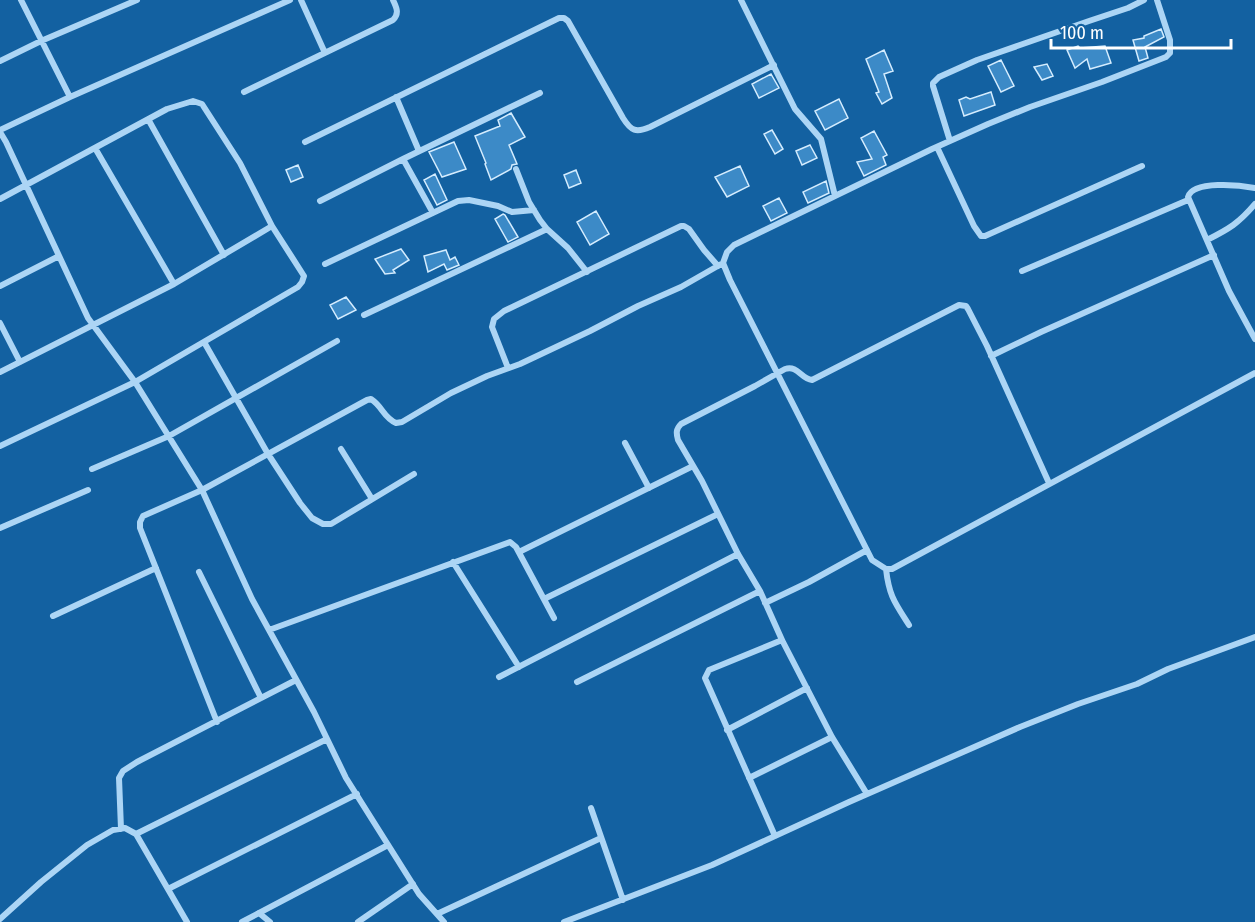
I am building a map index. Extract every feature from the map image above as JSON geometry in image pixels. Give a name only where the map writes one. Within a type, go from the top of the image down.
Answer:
[{"type":"street","points":[[21,0],[70,97]]},
{"type":"street","points":[[0,61],[137,0]]},
{"type":"street","points":[[290,0],[70,97],[0,131],[88,318],[135,382],[202,490],[252,599],[346,778],[419,894],[444,922]]},
{"type":"street","points":[[300,0],[325,53]]},
{"type":"street","points":[[244,92],[393,20],[398,12],[393,0]]},
{"type":"street","points":[[741,0],[795,110],[820,139],[835,196]]},
{"type":"street","points":[[950,141],[933,86],[939,77],[977,60],[1138,5],[1144,0]]},
{"type":"street","points":[[217,722],[140,528],[143,516],[202,490],[367,400],[375,401],[385,416],[396,423],[451,393],[590,331],[681,287],[721,264],[734,245],[950,141],[1030,107],[1166,57],[1170,53],[1170,40],[1157,0]]},
{"type":"street","points":[[305,142],[559,18],[568,21],[623,118],[637,131],[642,131],[774,65]]},
{"type":"street","points":[[320,201],[540,93]]},
{"type":"street","points":[[396,97],[419,151]]},
{"type":"street","points":[[0,198],[167,109],[193,101],[202,104],[240,163],[273,226],[304,276],[302,282],[289,292],[135,382],[0,446]]},
{"type":"street","points":[[148,119],[224,255]]},
{"type":"street","points":[[938,147],[974,226],[981,236],[1142,166]]},
{"type":"street","points":[[95,148],[174,284]]},
{"type":"street","points":[[403,159],[433,213]]},
{"type":"street","points":[[516,169],[534,210],[547,229],[568,248],[587,272]]},
{"type":"street","points":[[1255,188],[1219,184],[1191,191],[1188,195],[1188,200],[1233,298],[1255,339]]},
{"type":"street","points":[[1022,271],[1188,200]]},
{"type":"street","points":[[325,264],[458,201],[498,206],[512,212],[534,210]]},
{"type":"street","points":[[1207,240],[1239,222],[1255,204]]},
{"type":"street","points":[[0,372],[174,284],[273,226]]},
{"type":"street","points":[[508,368],[492,327],[494,319],[504,311],[684,226],[689,229],[704,250],[721,264],[872,560],[886,569],[926,551],[1255,374]]},
{"type":"street","points":[[364,315],[547,229]]},
{"type":"street","points":[[991,356],[1214,255]]},
{"type":"street","points":[[0,286],[59,256]]},
{"type":"street","points":[[867,794],[832,737],[782,640],[760,591],[738,554],[676,434],[677,428],[778,373],[794,368],[806,379],[813,380],[962,305],[968,309],[991,356],[1049,483]]},
{"type":"street","points":[[0,323],[20,362]]},
{"type":"street","points":[[92,470],[169,436],[337,341]]},
{"type":"street","points":[[204,342],[268,453],[312,518],[323,524],[331,524],[414,474]]},
{"type":"street","points":[[625,443],[649,488]]},
{"type":"street","points":[[341,449],[372,499]]},
{"type":"street","points":[[519,552],[693,466]]},
{"type":"street","points":[[0,528],[88,490]]},
{"type":"street","points":[[544,599],[718,514]]},
{"type":"street","points":[[269,630],[510,542],[516,546],[554,618]]},
{"type":"street","points":[[765,603],[867,550]]},
{"type":"street","points":[[499,677],[738,554]]},
{"type":"street","points":[[453,562],[519,667]]},
{"type":"street","points":[[53,616],[156,568]]},
{"type":"street","points":[[886,569],[888,588],[892,598],[909,625]]},
{"type":"street","points":[[199,572],[261,699]]},
{"type":"street","points":[[577,682],[760,591]]},
{"type":"street","points":[[564,922],[712,865],[1020,727],[1255,637]]},
{"type":"street","points":[[775,836],[705,678],[709,670],[782,640]]},
{"type":"street","points":[[121,829],[119,778],[123,771],[296,680]]},
{"type":"street","points":[[727,730],[807,688]]},
{"type":"street","points":[[749,778],[832,737]]},
{"type":"street","points":[[136,834],[327,739]]},
{"type":"street","points":[[168,890],[357,794]]},
{"type":"street","points":[[591,808],[623,900]]},
{"type":"street","points":[[0,919],[87,845],[113,830],[125,828],[136,834],[187,922]]},
{"type":"street","points":[[437,914],[601,838]]},
{"type":"street","points":[[242,922],[388,844]]},
{"type":"street","points":[[358,922],[413,884]]},
{"type":"street","points":[[259,913],[270,922]]},
{"type":"building","points":[[1161,29],[1164,37],[1145,47],[1148,58],[1139,61],[1133,40],[1144,38]]},
{"type":"building","points":[[1078,46],[1080,48],[1105,46],[1111,63],[1090,69],[1087,59],[1075,68],[1067,50]]},
{"type":"building","points":[[884,50],[893,71],[884,74],[892,98],[882,104],[876,93],[879,92],[866,59]]},
{"type":"building","points":[[1001,60],[1014,86],[1001,92],[988,66]]},
{"type":"building","points":[[1047,64],[1053,76],[1042,80],[1034,67]]},
{"type":"building","points":[[771,74],[779,88],[759,98],[752,84]]},
{"type":"building","points":[[991,92],[995,105],[964,116],[959,100]]},
{"type":"building","points":[[839,99],[848,118],[825,130],[815,111]]},
{"type":"building","points":[[511,113],[525,137],[509,145],[517,164],[491,180],[475,136],[500,126],[498,120]]},
{"type":"building","points":[[772,130],[783,149],[775,154],[764,134]]},
{"type":"building","points":[[874,131],[887,155],[883,157],[886,165],[864,176],[857,162],[872,159],[861,138]]},
{"type":"building","points":[[454,142],[466,169],[442,177],[429,152]]},
{"type":"building","points":[[810,145],[817,158],[802,165],[796,151]]},
{"type":"building","points":[[298,165],[303,177],[291,182],[286,170]]},
{"type":"building","points":[[740,166],[749,186],[727,197],[715,177]]},
{"type":"building","points":[[576,170],[581,183],[569,188],[564,175]]},
{"type":"building","points":[[435,174],[447,200],[437,205],[424,180]]},
{"type":"building","points":[[826,181],[829,193],[808,203],[803,192]]},
{"type":"building","points":[[779,198],[787,213],[771,221],[763,206]]},
{"type":"building","points":[[596,211],[609,234],[590,245],[577,222]]},
{"type":"building","points":[[503,214],[518,237],[508,242],[495,219]]},
{"type":"building","points":[[401,249],[409,260],[393,270],[395,273],[385,274],[375,259]]},
{"type":"building","points":[[446,250],[450,260],[455,257],[459,265],[447,270],[444,264],[428,272],[424,256]]},
{"type":"building","points":[[346,297],[356,310],[338,319],[330,305]]}]
